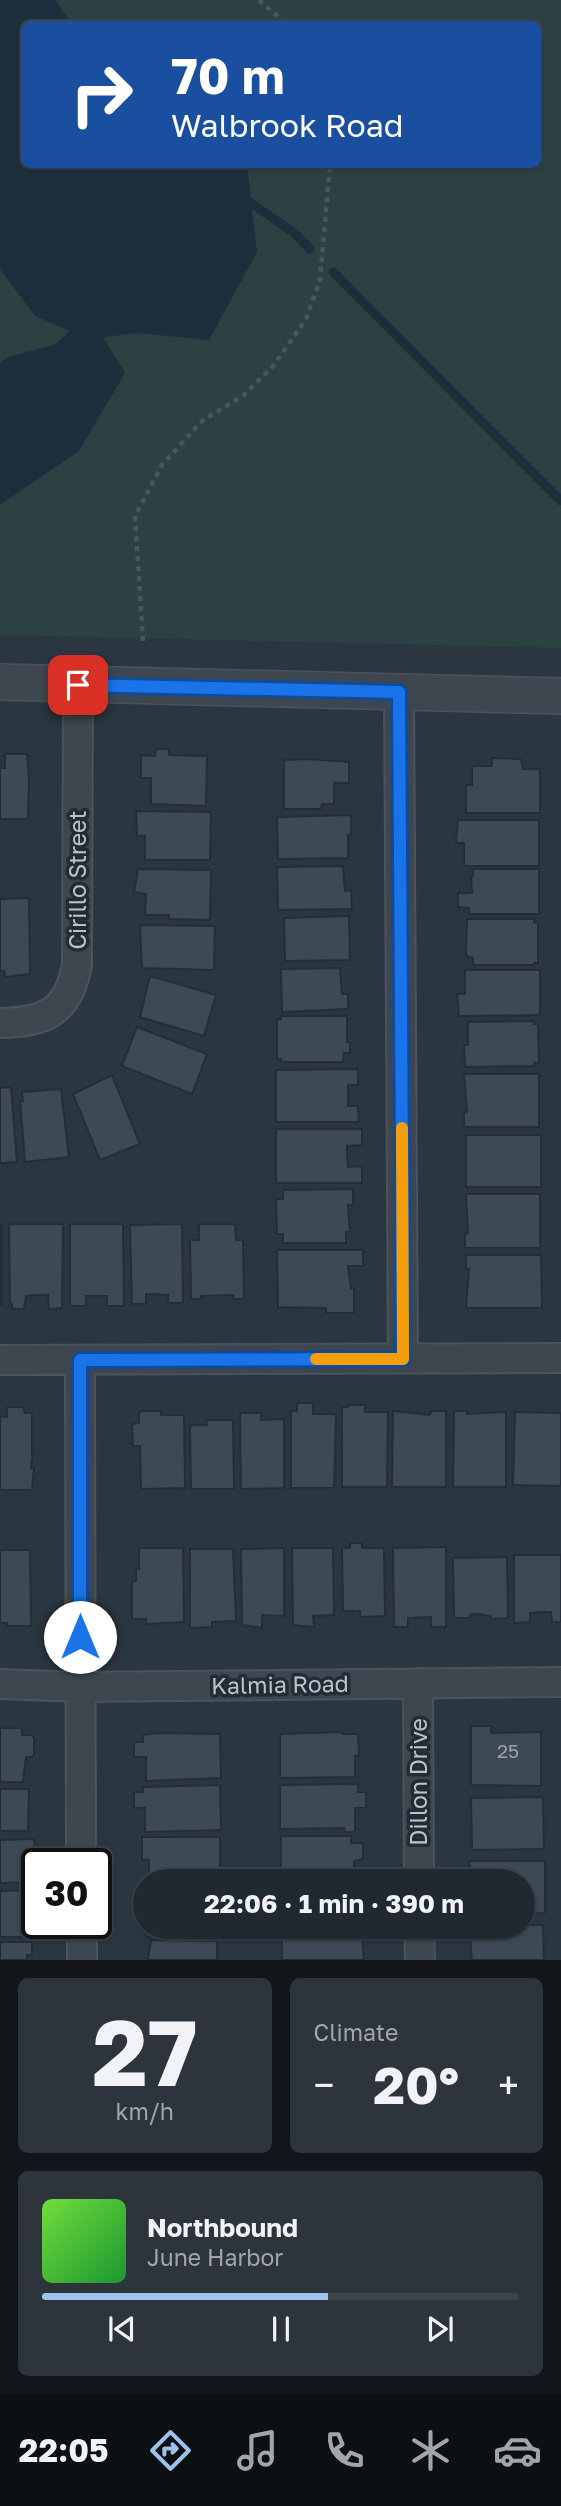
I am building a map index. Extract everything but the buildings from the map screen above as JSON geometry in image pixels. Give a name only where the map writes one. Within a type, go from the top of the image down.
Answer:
[{"type":"street","points":[[0,682],[561,696]]},
{"type":"street","name":"Cirillo Street","points":[[0,1023],[32,1022],[51,1014],[64,1001],[73,984],[77,965],[78,685]]},
{"type":"street","points":[[399,692],[403,1359]]},
{"type":"street","points":[[0,1360],[561,1358]]},
{"type":"street","points":[[80,1360],[81,1848]]},
{"type":"street","name":"Kalmia Road","points":[[0,1684],[80,1687],[561,1682]]},
{"type":"street","name":"Dillon Drive","points":[[418,1683],[419,1869]]},
{"type":"street","points":[[82,1939],[82,1960]]},
{"type":"street","points":[[419,1939],[420,1960]]},
{"type":"path","points":[[259,0],[283,21]]},
{"type":"path","points":[[143,641],[135,516],[162,465],[202,421],[244,395],[274,366],[306,319],[320,280],[330,168]]},
{"type":"green space","points":[[0,0],[561,0],[561,648],[0,635]]},
{"type":"water","points":[[0,0],[55,0],[68,19],[76,21],[21,21],[21,168],[247,168],[257,252],[209,340],[138,333],[103,337],[125,373],[79,451],[0,505],[0,363],[8,357],[54,345],[70,331],[35,316],[0,269]]},
{"type":"waterway","points":[[242,197],[293,232],[310,249]]},
{"type":"waterway","points":[[333,272],[561,501]]},
{"type":"slow traffic","points":[[316,1359],[403,1359],[402,1128]]},
{"type":"route","points":[[78,685],[399,692],[403,1321],[403,1359],[80,1360],[80,1637]]}]
